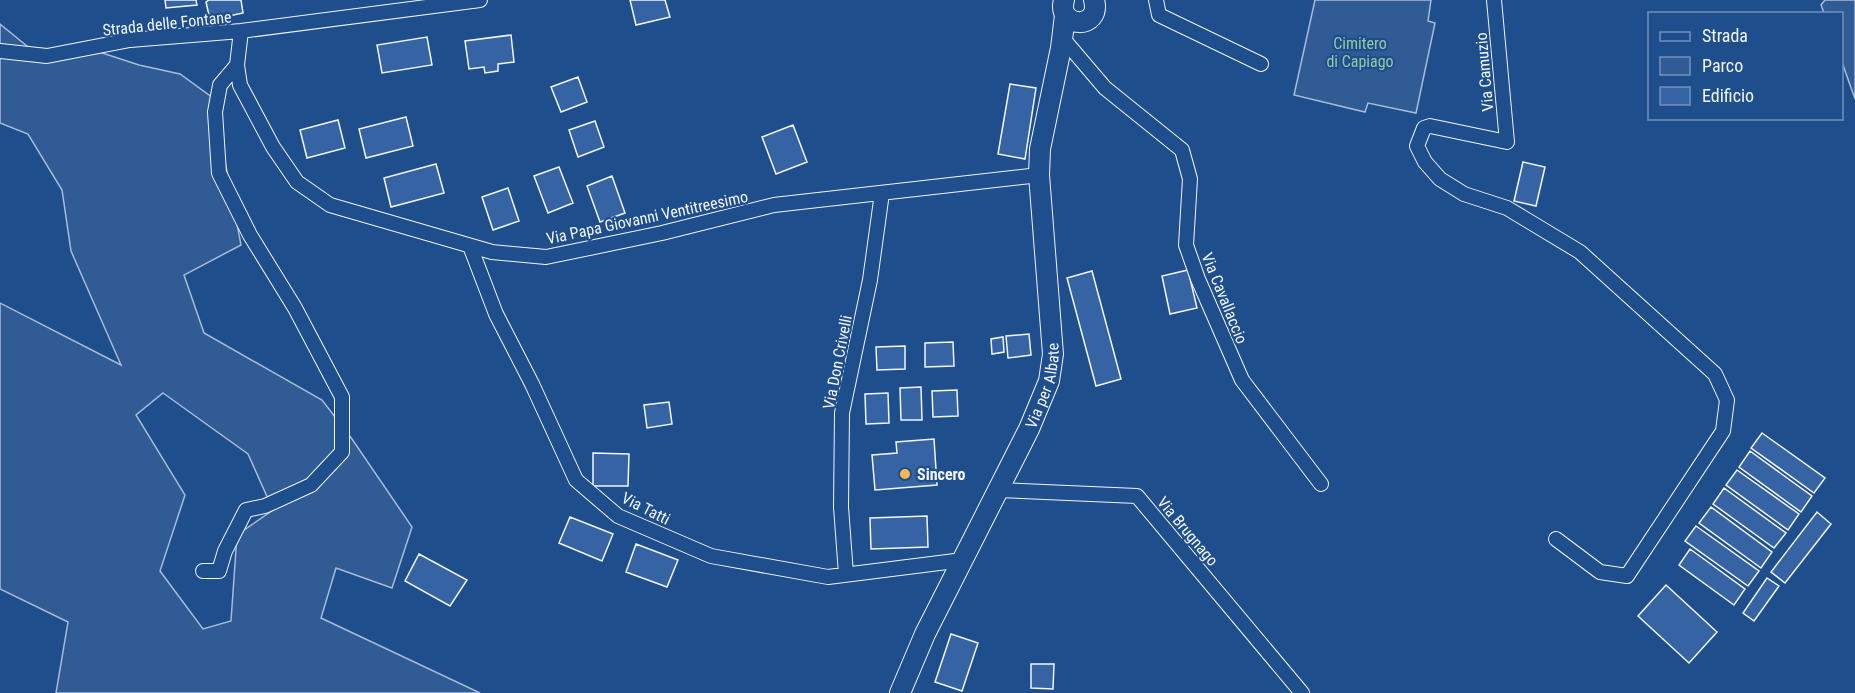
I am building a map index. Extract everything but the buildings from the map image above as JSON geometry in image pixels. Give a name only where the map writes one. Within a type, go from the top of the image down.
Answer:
[{"type":"street","name":"Strada delle Fontane","points":[[0,51],[47,56],[130,40],[241,31],[480,0]]},
{"type":"street","points":[[1156,0],[1159,15],[1261,64]]},
{"type":"street","name":"Via Camuzio","points":[[1494,0],[1507,142],[1430,126],[1424,128],[1417,146],[1425,162],[1440,179],[1464,194],[1507,208],[1580,252],[1715,374],[1728,400],[1723,431],[1627,576],[1600,572],[1556,539]]},
{"type":"street","points":[[1069,13],[1090,19],[1099,3]]},
{"type":"street","name":"Via per Albate","points":[[900,693],[926,634],[1044,396],[1052,361],[1049,289],[1039,175],[1040,149],[1069,13]]},
{"type":"street","name":"Via Papa Giovanni Ventitreesimo","points":[[241,31],[237,65],[240,85],[273,147],[297,183],[330,205],[492,252],[546,257],[662,233],[774,205],[1039,175]]},
{"type":"street","name":"Via Cavallaccio","points":[[1063,44],[1105,88],[1182,150],[1190,179],[1186,245],[1198,279],[1242,380],[1321,484]]},
{"type":"street","points":[[203,571],[219,572],[225,551],[246,510],[265,506],[311,485],[342,452],[342,397],[295,308],[250,235],[219,173],[215,112],[220,85],[237,65]]},
{"type":"street","name":"Via Don Crivelli","points":[[846,574],[841,507],[842,413],[870,280],[882,193]]},
{"type":"street","name":"Via Tatti","points":[[470,246],[496,314],[532,384],[576,480],[618,516],[711,556],[828,577],[963,560]]},
{"type":"street","name":"Via Brugnago","points":[[998,490],[1137,496],[1302,693]]},
{"type":"green space","name":"Cimitero di Capiago","points":[[1315,0],[1431,0],[1428,21],[1435,23],[1416,113],[1368,103],[1365,112],[1294,95]]},
{"type":"green space","points":[[1825,0],[1855,0],[1855,99],[1843,65],[1843,12],[1824,12],[1821,5]]},
{"type":"green space","points":[[0,24],[38,55],[87,48],[139,65],[180,74],[213,98],[241,245],[184,275],[204,333],[322,400],[352,439],[412,527],[392,588],[336,568],[321,618],[480,693],[56,693],[68,622],[0,589],[0,303],[121,365],[71,251],[62,190],[28,134],[0,123]],"holes":[[[163,393],[248,454],[273,510],[237,535],[231,621],[203,629],[160,571],[185,495],[136,415]]]},
{"type":"place","name":"Sincero","points":[[905,474]]}]
